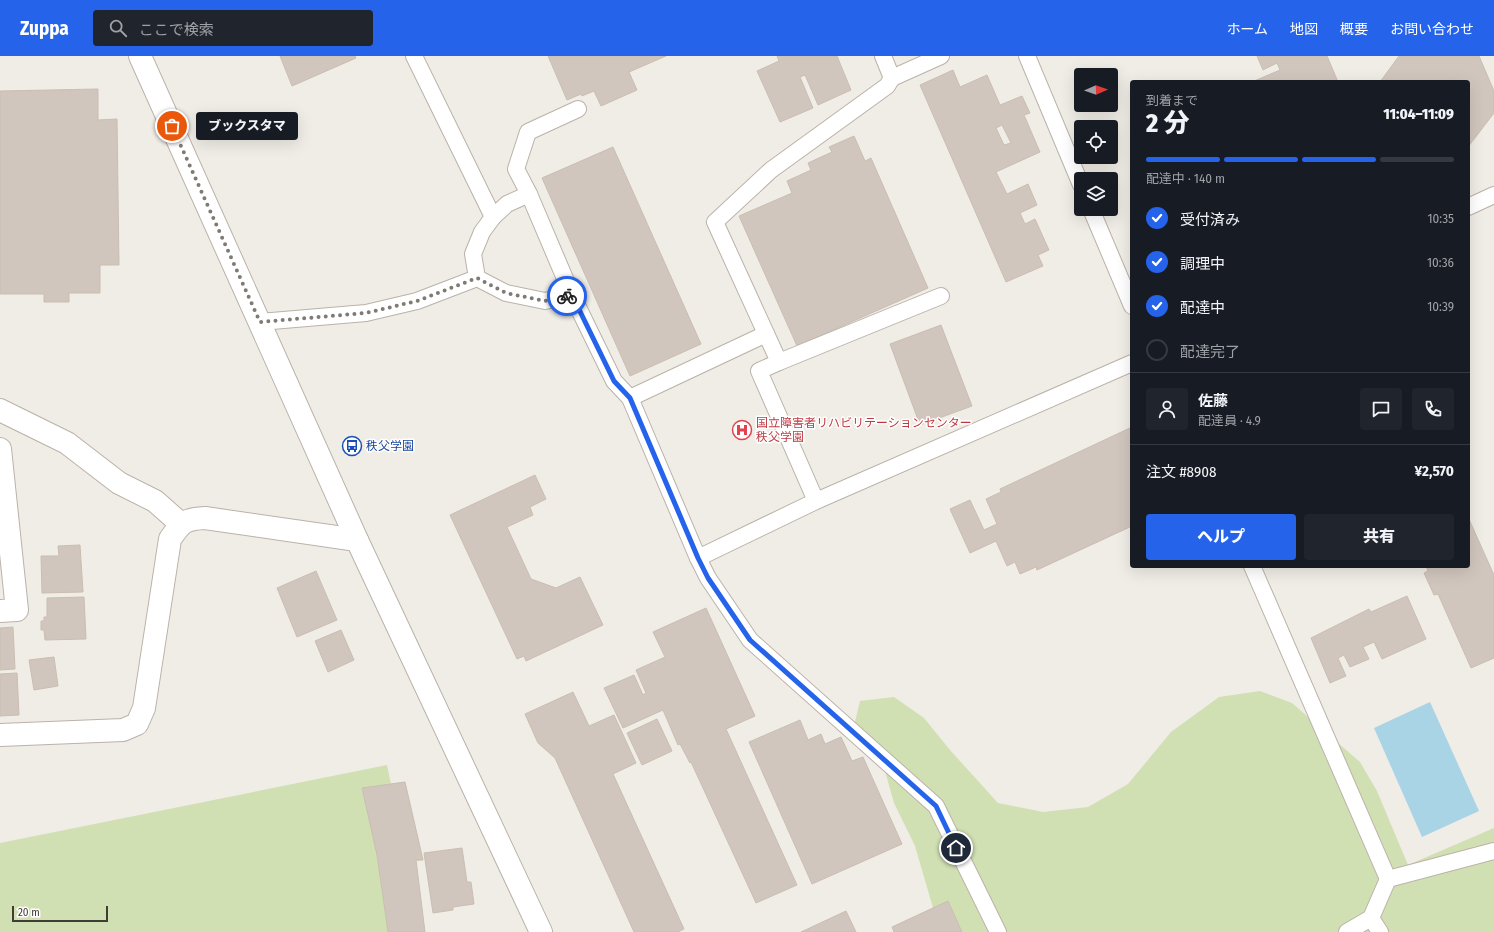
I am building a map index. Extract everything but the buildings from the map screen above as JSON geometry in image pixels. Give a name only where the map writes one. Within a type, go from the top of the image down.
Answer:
[{"type":"street","points":[[140,56],[357,540],[541,932]]},
{"type":"street","points":[[0,410],[67,444],[119,483],[155,501],[181,524]]},
{"type":"street","points":[[0,449],[18,610],[0,611]]},
{"type":"street","points":[[0,735],[124,730],[137,724],[144,708],[170,539],[181,524],[191,519],[205,518],[357,540]]},
{"type":"lane","points":[[414,56],[493,217]]},
{"type":"lane","points":[[883,56],[892,78]]},
{"type":"lane","points":[[778,362],[715,222],[771,170],[887,86],[892,78],[941,56]]},
{"type":"lane","points":[[1027,56],[1076,172]]},
{"type":"lane","points":[[578,109],[528,132],[516,169],[529,194],[572,295],[614,381],[630,398],[698,558],[708,578],[750,640],[936,806],[998,932]]},
{"type":"lane","points":[[477,278],[473,254],[482,232],[493,217],[507,204],[529,194]]},
{"type":"lane","points":[[1470,206],[1494,195]]},
{"type":"lane","points":[[1094,216],[1130,301]]},
{"type":"lane","points":[[260,322],[366,313],[417,301],[477,278],[506,293],[545,301],[572,295]]},
{"type":"lane","points":[[816,501],[759,371],[941,296]]},
{"type":"lane","points":[[630,398],[766,334]]},
{"type":"lane","points":[[698,558],[816,501],[1130,364]]},
{"type":"lane","points":[[1253,568],[1388,879],[1371,918],[1347,932]]},
{"type":"lane","points":[[1388,879],[1494,851]]},
{"type":"lane","points":[[1371,918],[1380,932]]},
{"type":"green space","points":[[1260,691],[1292,703],[1360,762],[1377,791],[1408,865],[1494,828],[1494,932],[940,932],[915,846],[894,803],[880,753],[855,722],[860,701],[894,697],[924,718],[950,750],[998,803],[1043,812],[1088,807],[1128,784],[1171,732],[1219,697]]},
{"type":"green space","points":[[387,765],[391,784],[405,782],[423,860],[416,861],[425,932],[0,932],[0,843]]},
{"type":"water","points":[[1430,702],[1479,811],[1422,837],[1374,728]]},
{"type":"way so far","points":[[172,126],[260,322],[366,313],[417,301],[477,278],[506,293],[545,301],[567,296]]},
{"type":"place","name":"ブックスタマ","points":[[172,126]]},
{"type":"place","name":"国立障害者リハビリテーションセンター 秩父学園","points":[[742,430]]},
{"type":"place","name":"秩父学園","points":[[352,446]]},
{"type":"route","points":[[567,296],[572,295],[614,381],[630,398],[698,558],[708,578],[750,640],[936,806],[956,848]]}]
